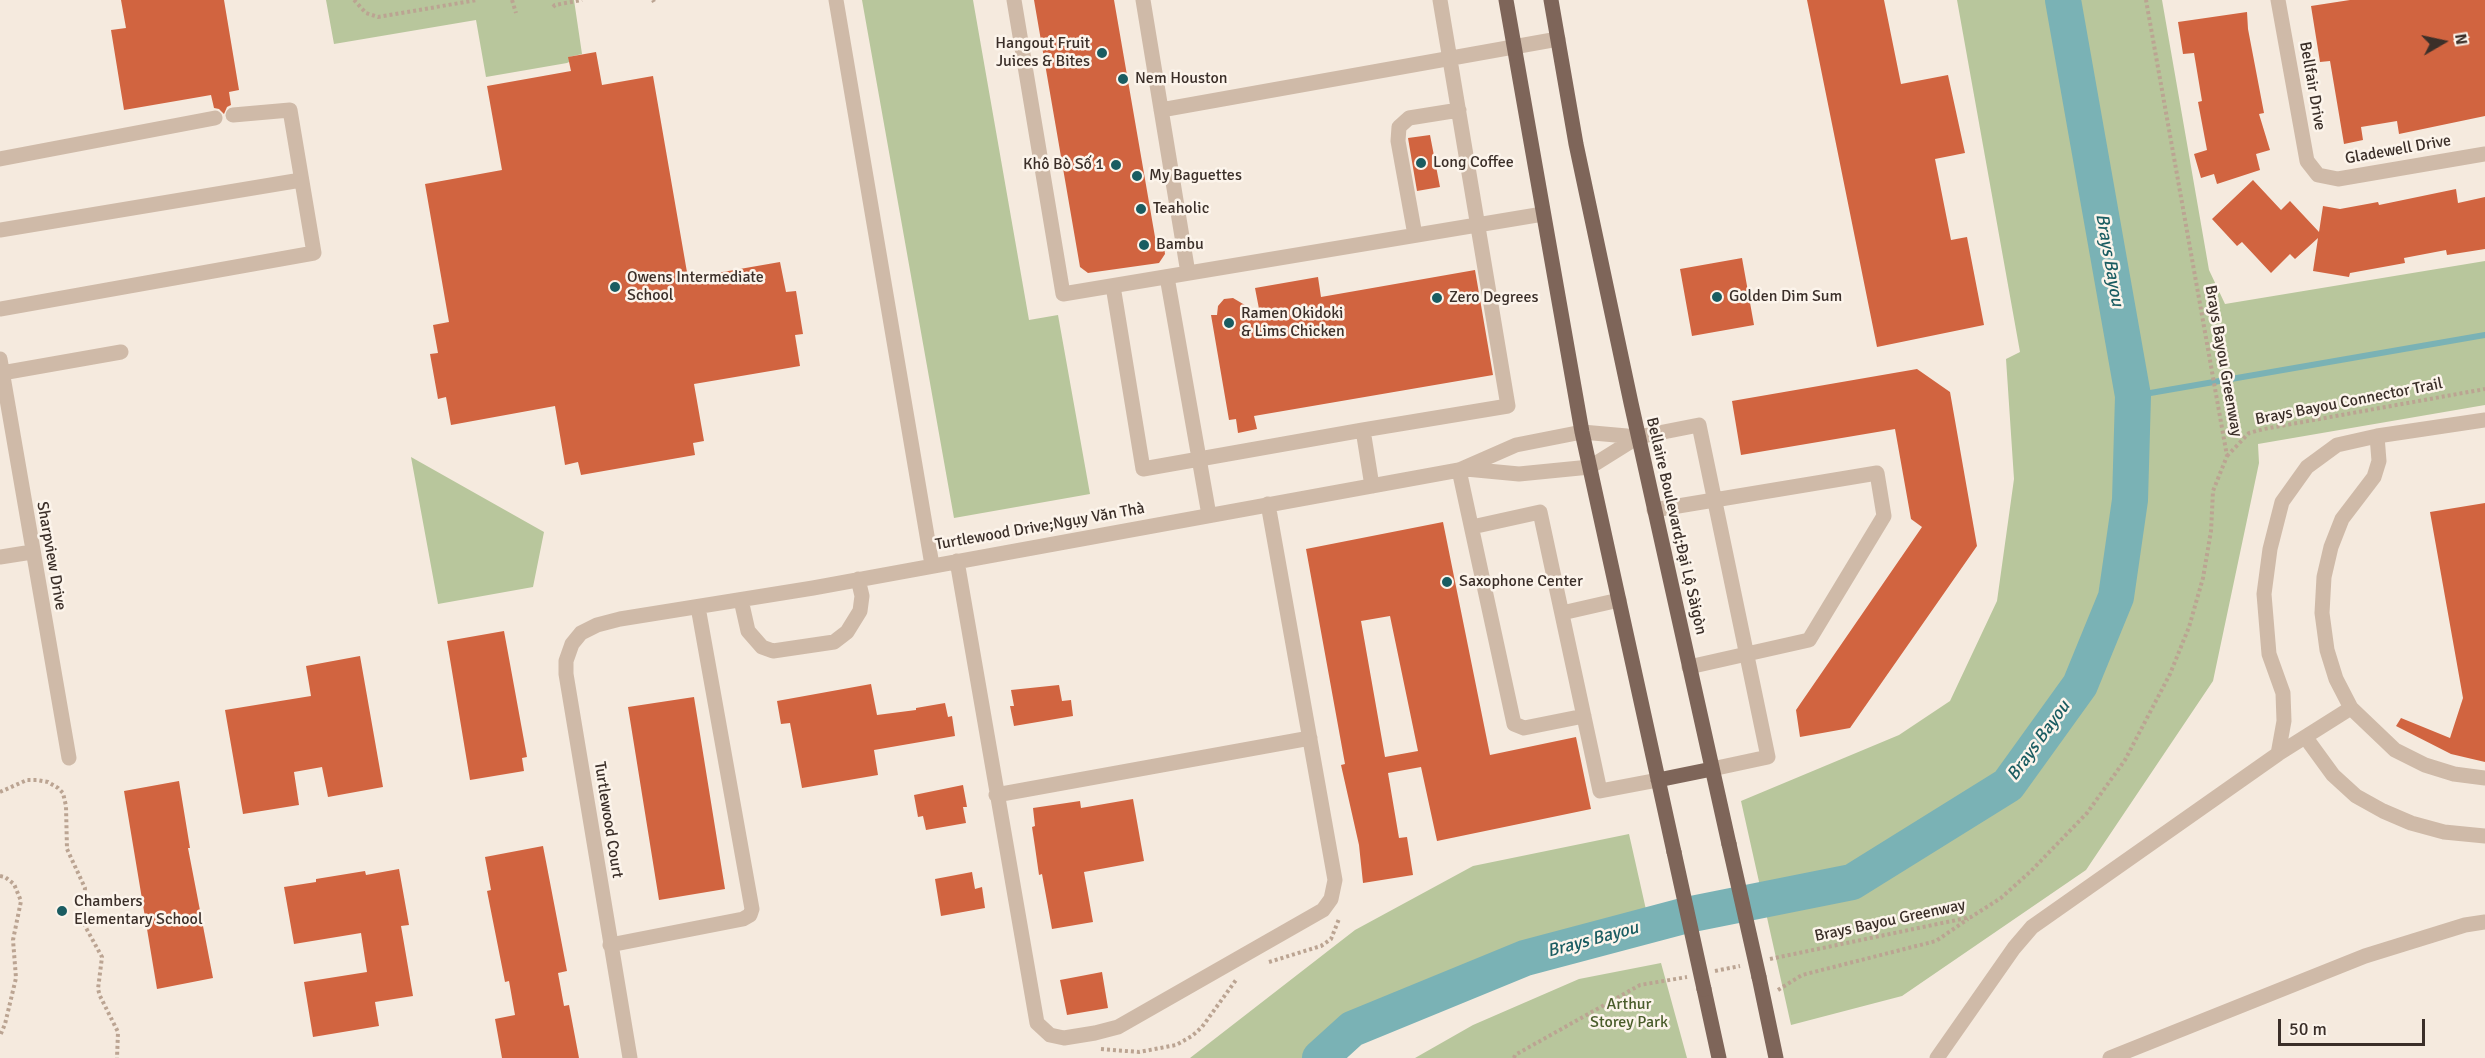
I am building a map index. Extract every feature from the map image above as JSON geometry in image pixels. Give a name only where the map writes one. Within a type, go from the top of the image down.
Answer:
[{"type":"main road","points":[[1506,0],[1582,432],[1719,1058]]},
{"type":"main road","name":"Bellaire Boulevard;Đại Lộ Sàigòn","points":[[1551,0],[1576,144],[1638,437],[1776,1058]]},
{"type":"main road","points":[[1658,780],[1712,769]]},
{"type":"street","points":[[836,0],[932,565]]},
{"type":"street","points":[[1014,0],[1063,294],[1543,214]]},
{"type":"street","points":[[1143,0],[1188,273]]},
{"type":"street","points":[[1113,286],[1143,469],[1508,406],[1440,0]]},
{"type":"street","name":"Bellfair Drive","points":[[2278,0],[2307,161],[2318,175]]},
{"type":"street","points":[[1161,110],[1558,39]]},
{"type":"street","points":[[0,309],[314,253],[290,110],[233,115]]},
{"type":"street","points":[[1415,235],[1398,141],[1399,127],[1409,118],[1459,110]]},
{"type":"street","points":[[0,159],[215,118]]},
{"type":"street","name":"Gladewell Drive","points":[[2318,175],[2338,179],[2485,154]]},
{"type":"street","points":[[0,231],[302,180]]},
{"type":"street","points":[[1167,277],[1209,515]]},
{"type":"street","points":[[1,366],[122,352]]},
{"type":"street","name":"Sharpview Drive","points":[[1,366],[69,758]]},
{"type":"street","points":[[2278,754],[2284,721],[2283,693],[2269,654],[2264,594],[2270,549],[2282,502],[2307,467],[2337,445],[2377,436],[2485,420]]},
{"type":"street","points":[[1638,437],[1699,425],[1767,757],[1712,769]]},
{"type":"street","points":[[1363,430],[1372,486]]},
{"type":"street","name":"Turtlewood Drive;Ngụy Văn Thà","points":[[620,619],[741,600],[1462,469],[1516,445],[1582,432],[1638,437]]},
{"type":"street","points":[[2377,436],[2379,461],[2374,477],[2342,519],[2331,547],[2324,577],[2322,613],[2327,650],[2336,679],[2351,708],[2395,750],[2426,765],[2454,774],[2485,778]]},
{"type":"street","name":"Turtlewood Drive;Ngụy Văn Thà","points":[[1462,469],[1519,474],[1590,467],[1638,437]]},
{"type":"street","points":[[1462,469],[1514,724],[1524,728],[1584,716]]},
{"type":"street","points":[[1654,510],[1877,473],[1884,516],[1809,640],[1689,667]]},
{"type":"street","points":[[957,561],[1037,1023],[1050,1035],[1064,1038],[1095,1033],[1119,1027],[1323,910],[1331,899],[1335,880],[1268,504]]},
{"type":"street","points":[[1472,527],[1540,512],[1600,791],[1658,780]]},
{"type":"street","points":[[0,557],[32,552]]},
{"type":"street","points":[[741,600],[748,631],[762,647],[773,651],[834,642],[847,632],[860,611],[862,596],[858,579]]},
{"type":"street","points":[[1562,613],[1619,600]]},
{"type":"street","points":[[610,945],[743,919],[750,915],[752,909],[706,641],[698,607]]},
{"type":"street","name":"Turtlewood Court","points":[[620,619],[597,625],[581,633],[572,644],[566,661],[630,1058]]},
{"type":"street","points":[[1937,1058],[2014,948],[2032,927],[2278,754],[2351,708]]},
{"type":"street","points":[[996,795],[1310,738]]},
{"type":"street","points":[[2306,738],[2333,775],[2356,796],[2383,811],[2411,823],[2444,832],[2485,836]]},
{"type":"street","points":[[2110,1058],[2365,956],[2485,922]]},
{"type":"path","points":[[354,0],[366,14],[378,17],[477,0]]},
{"type":"path","points":[[512,0],[516,13]]},
{"type":"path","points":[[553,7],[555,4],[582,0]]},
{"type":"path","name":"Brays Bayou Greenway","points":[[1767,960],[1971,917],[2001,898],[2031,871],[2087,813],[2126,760],[2170,674],[2189,627],[2203,578],[2211,531],[2213,491],[2227,456],[2146,0]]},
{"type":"path","name":"Brays Bayou Connector Trail","points":[[2227,456],[2249,434],[2264,429],[2485,389]]},
{"type":"path","points":[[0,792],[27,780],[37,780],[48,782],[63,793],[66,806],[67,849],[85,888],[83,917],[85,926],[102,957],[99,996],[118,1032],[117,1058]]},
{"type":"path","points":[[0,876],[14,884],[21,902],[12,940],[16,972],[15,986],[0,1035]]},
{"type":"path","points":[[1262,964],[1321,946],[1331,939],[1340,917]]},
{"type":"path","points":[[1762,994],[1780,989],[1802,975],[1936,941],[1971,917]]},
{"type":"path","points":[[1713,972],[1745,964]]},
{"type":"path","points":[[1095,1033],[1096,1047],[1106,1050],[1139,1052],[1176,1045],[1202,1027],[1241,976]]},
{"type":"path","points":[[1514,1058],[1515,1054],[1640,985],[1691,976]]},
{"type":"green space","points":[[326,0],[574,0],[582,54],[569,57],[567,63],[486,77],[476,20],[334,44]]},
{"type":"green space","points":[[862,0],[973,0],[1029,320],[1058,315],[1090,494],[954,518]]},
{"type":"green space","points":[[1957,0],[2162,0],[2209,270],[2225,304],[2485,261],[2485,405],[2258,444],[2259,463],[2213,681],[2086,870],[1902,996],[1791,1025],[1741,801],[1899,735],[1950,701],[1997,601],[2014,479],[2006,359],[2020,352]]},
{"type":"green space","points":[[411,457],[544,532],[533,587],[438,604]]},
{"type":"green space","points":[[1629,834],[1649,923],[1604,930],[1475,976],[1359,1041],[1339,1058],[1190,1058],[1355,930],[1473,866]]},
{"type":"green space","name":"Arthur Storey Park","points":[[1661,963],[1687,1058],[1415,1058],[1473,1025],[1579,979]]},
{"type":"building","points":[[121,0],[224,0],[239,90],[229,92],[231,105],[227,107],[224,114],[214,108],[211,95],[124,110],[111,30],[126,28]]},
{"type":"building","points":[[1034,0],[1114,0],[1155,237],[1163,240],[1165,254],[1159,263],[1088,273],[1080,267]]},
{"type":"building","points":[[1807,0],[1884,0],[1901,84],[1948,75],[1965,153],[1935,159],[1951,240],[1967,237],[1984,325],[1877,347]]},
{"type":"building","points":[[2350,0],[2485,0],[2485,116],[2399,134],[2397,121],[2361,127],[2363,140],[2344,144],[2330,61],[2320,62],[2311,6]]},
{"type":"building","points":[[2247,12],[2248,29],[2264,113],[2259,114],[2270,150],[2256,154],[2260,170],[2217,184],[2214,174],[2201,178],[2194,154],[2207,150],[2198,102],[2202,101],[2194,53],[2183,54],[2178,22]]},
{"type":"building","points":[[596,52],[602,85],[653,76],[688,278],[780,262],[786,292],[796,291],[803,334],[795,335],[800,366],[694,384],[704,441],[693,443],[695,455],[581,475],[578,462],[565,465],[555,406],[451,425],[446,397],[438,399],[430,354],[438,353],[433,325],[449,322],[425,184],[502,170],[487,86],[571,71],[568,57]]},
{"type":"building","points":[[1430,135],[1440,187],[1417,191],[1408,138]]},
{"type":"building","points":[[2253,180],[2281,210],[2290,201],[2319,232],[2323,206],[2340,209],[2378,202],[2379,205],[2456,189],[2458,203],[2485,197],[2485,249],[2447,255],[2446,250],[2404,258],[2405,263],[2350,273],[2349,277],[2313,271],[2318,238],[2295,259],[2290,254],[2271,273],[2242,242],[2237,246],[2212,219]]},
{"type":"building","name":"Golden Dim Sum","points":[[1742,258],[1754,325],[1692,336],[1680,269]]},
{"type":"building","points":[[1475,270],[1493,375],[1254,416],[1257,429],[1238,433],[1236,419],[1229,420],[1211,315],[1217,315],[1218,306],[1224,299],[1233,298],[1260,314],[1255,288],[1318,277],[1321,297]]},
{"type":"building","points":[[1917,369],[1950,392],[1977,546],[1850,728],[1800,737],[1796,710],[1922,527],[1911,519],[1895,429],[1741,455],[1732,401]]},
{"type":"building","points":[[2485,503],[2485,762],[2451,754],[2396,726],[2401,718],[2450,738],[2463,698],[2430,512]]},
{"type":"building","points":[[1443,522],[1490,755],[1576,737],[1591,809],[1437,841],[1421,767],[1388,773],[1399,838],[1407,837],[1413,875],[1363,883],[1359,845],[1341,765],[1345,764],[1306,549]],"holes":[[[1390,616],[1418,751],[1385,757],[1361,621]]]},
{"type":"building","points":[[504,631],[527,757],[522,758],[524,771],[470,780],[447,641]]},
{"type":"building","points":[[360,656],[383,787],[328,797],[322,767],[294,772],[299,805],[243,814],[225,710],[311,696],[306,666]]},
{"type":"building","points":[[871,684],[877,715],[916,710],[916,708],[945,703],[948,717],[952,716],[955,736],[874,750],[878,775],[802,788],[790,723],[781,724],[777,701]]},
{"type":"building","points":[[1059,685],[1062,701],[1071,700],[1073,716],[1014,726],[1010,706],[1014,706],[1011,690]]},
{"type":"building","points":[[694,697],[725,889],[659,900],[628,707]]},
{"type":"building","points":[[179,781],[190,848],[188,848],[213,978],[157,989],[124,791]]},
{"type":"building","points":[[963,785],[967,807],[963,807],[966,823],[926,830],[923,816],[918,817],[914,795]]},
{"type":"building","points":[[1133,799],[1144,861],[1084,872],[1093,922],[1052,929],[1042,874],[1039,875],[1032,827],[1035,826],[1033,808],[1080,801],[1081,808]]},
{"type":"building","points":[[543,846],[567,971],[558,973],[564,1006],[569,1005],[579,1058],[502,1058],[495,1019],[515,1015],[509,981],[505,982],[487,891],[491,890],[485,857]]},
{"type":"building","points":[[399,869],[409,925],[401,926],[413,996],[375,1002],[379,1026],[313,1037],[304,982],[367,972],[361,933],[294,944],[284,887],[365,871],[366,875]]},
{"type":"building","points":[[972,872],[975,889],[982,887],[985,908],[941,916],[935,879]]},
{"type":"building","points":[[1102,972],[1108,1008],[1067,1015],[1060,980]]},
{"type":"waterway","name":"Brays Bayou","points":[[1320,1058],[1352,1029],[1525,958],[1687,915],[1852,882],[2008,785],[2080,685],[2116,597],[2130,500],[2133,396],[2063,0]]},
{"type":"waterway","points":[[2133,396],[2485,335]]},
{"type":"place","name":"Hangout Fruit Juices & Bites","points":[[1102,53]]},
{"type":"place","name":"Nem Houston","points":[[1123,79]]},
{"type":"place","name":"Long Coffee","points":[[1421,163]]},
{"type":"place","name":"Khô Bò Số 1","points":[[1116,165]]},
{"type":"place","name":"My Baguettes","points":[[1137,176]]},
{"type":"place","name":"Teaholic","points":[[1141,209]]},
{"type":"place","name":"Bambu","points":[[1144,245]]},
{"type":"place","name":"Owens Intermediate School","points":[[615,287]]},
{"type":"place","name":"Golden Dim Sum","points":[[1717,297]]},
{"type":"place","name":"Zero Degrees","points":[[1437,298]]},
{"type":"place","name":"Ramen Okidoki & Lims Chicken","points":[[1229,323]]},
{"type":"place","name":"Saxophone Center","points":[[1447,582]]},
{"type":"place","name":"Chambers Elementary School","points":[[62,911]]}]
